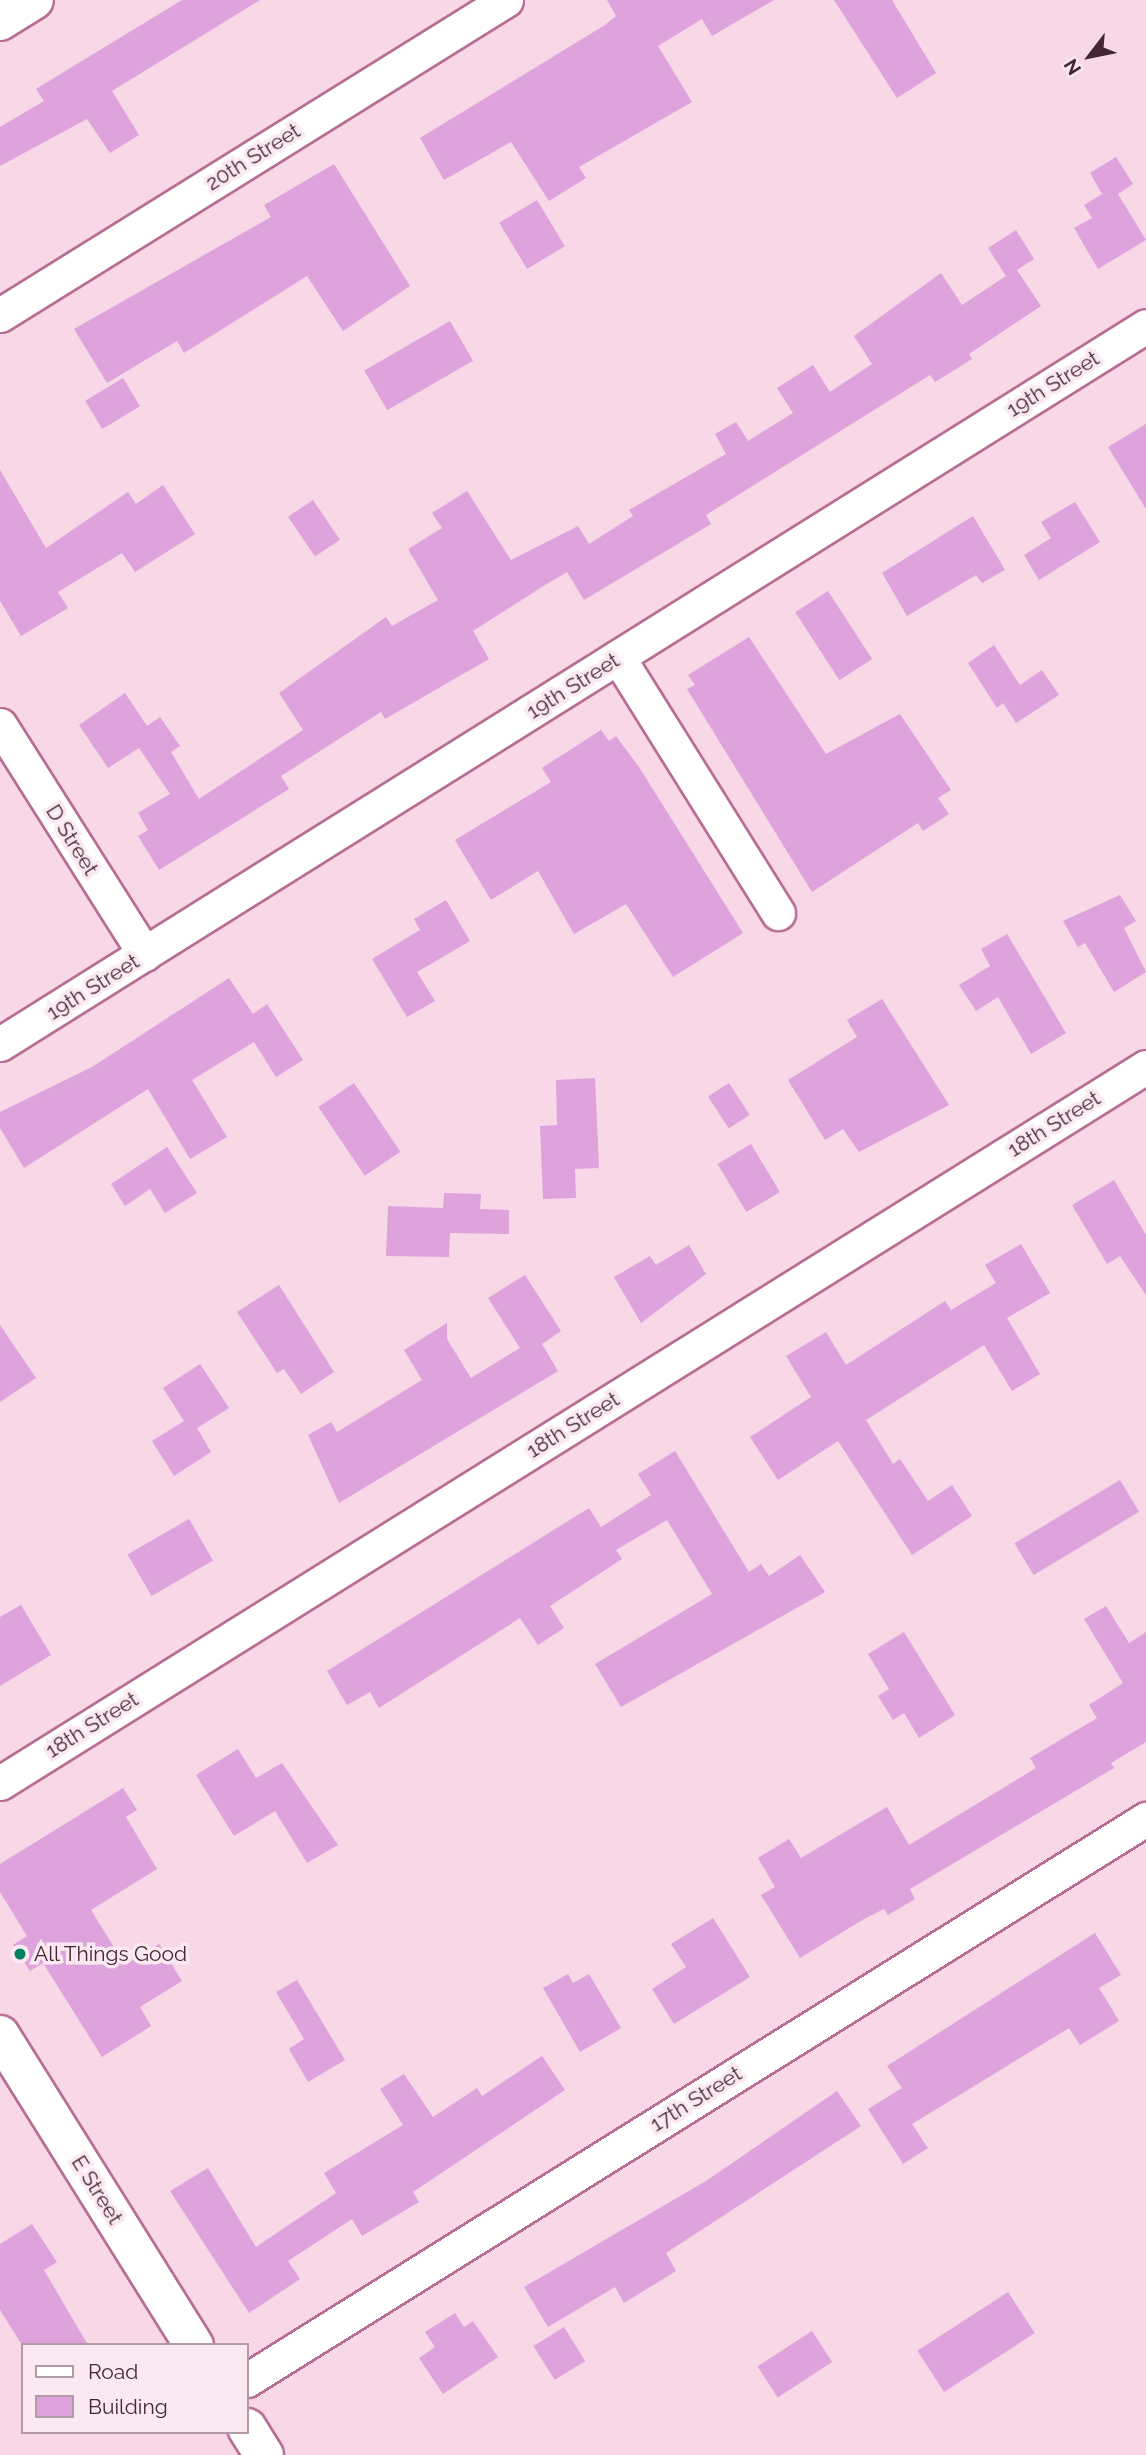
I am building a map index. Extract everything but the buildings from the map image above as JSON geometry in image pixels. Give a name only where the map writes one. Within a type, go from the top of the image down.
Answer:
[{"type":"street","points":[[0,21],[34,0]]},
{"type":"street","name":"20th Street","points":[[0,315],[506,0]]},
{"type":"street","name":"19th Street","points":[[0,1044],[1146,326]]},
{"type":"street","points":[[618,657],[778,913]]},
{"type":"street","name":"D Street","points":[[0,725],[145,954]]},
{"type":"street","name":"18th Street","points":[[0,1783],[1146,1067]]},
{"type":"street","name":"17th Street","points":[[248,2379],[1146,1819]]},
{"type":"street","name":"E Street","points":[[0,2035],[193,2343]]},
{"type":"street","points":[[248,2430],[264,2455]]},
{"type":"place","name":"All Things Good","points":[[20,1954]]}]
